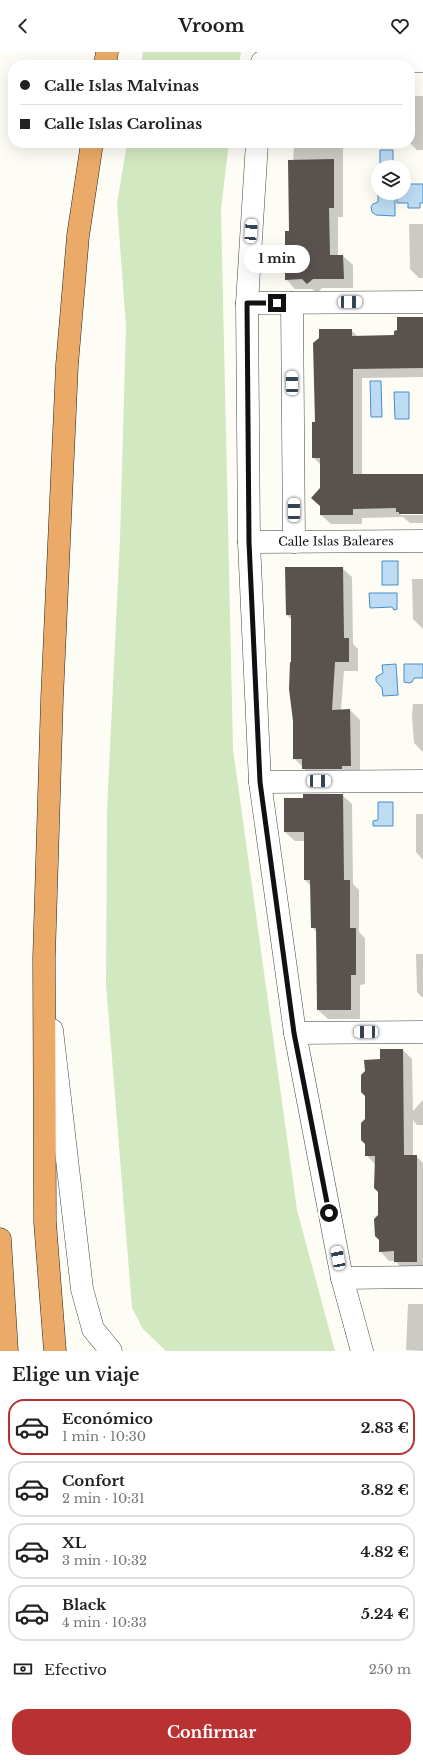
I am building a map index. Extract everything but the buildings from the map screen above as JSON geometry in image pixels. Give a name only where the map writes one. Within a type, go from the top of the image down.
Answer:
[{"type":"highway","points":[[55,1351],[46,1222],[44,958],[52,698],[67,365],[78,236],[91,148]]},
{"type":"highway","points":[[0,1239],[7,1351]]},
{"type":"street","points":[[257,148],[247,303],[249,542],[260,782],[294,1033],[342,1278],[362,1351]]},
{"type":"street","points":[[247,303],[423,302]]},
{"type":"street","points":[[292,303],[294,542]]},
{"type":"street","name":"Calle Islas Baleares","points":[[249,542],[423,541]]},
{"type":"street","points":[[260,782],[423,781]]},
{"type":"street","points":[[44,958],[82,1289],[93,1328],[111,1351]]},
{"type":"street","points":[[294,1033],[423,1032]]},
{"type":"street","points":[[342,1278],[423,1278]]},
{"type":"green space","points":[[143,52],[241,52],[240,60],[142,60]]},
{"type":"green space","points":[[126,148],[228,148],[221,209],[233,749],[297,1210],[335,1351],[166,1351],[143,1329],[132,1308],[106,984],[107,811],[120,538],[126,327],[117,204]]},
{"type":"water","points":[[380,150],[393,150],[393,160],[380,160]]},
{"type":"water","points":[[411,184],[423,184],[423,203],[420,203],[420,208],[408,208],[408,203],[397,203],[397,200],[411,200]]},
{"type":"water","points":[[378,200],[395,200],[395,216],[376,215],[372,212],[371,207],[373,204],[378,202]]},
{"type":"water","points":[[370,381],[381,381],[382,417],[371,417]]},
{"type":"water","points":[[394,392],[409,392],[409,419],[395,419]]},
{"type":"water","points":[[382,561],[398,561],[398,585],[382,585]]},
{"type":"water","points":[[369,593],[397,593],[397,609],[394,610],[392,607],[370,608]]},
{"type":"water","points":[[396,664],[398,695],[383,696],[382,688],[376,681],[376,677],[383,673],[382,665]]},
{"type":"water","points":[[404,664],[423,664],[423,678],[414,678],[412,682],[409,683],[404,682]]},
{"type":"water","points":[[378,802],[393,802],[393,826],[373,826],[373,821],[378,820]]},
{"type":"route","points":[[277,303],[247,303],[249,542],[260,782],[294,1033],[329,1213]]}]
